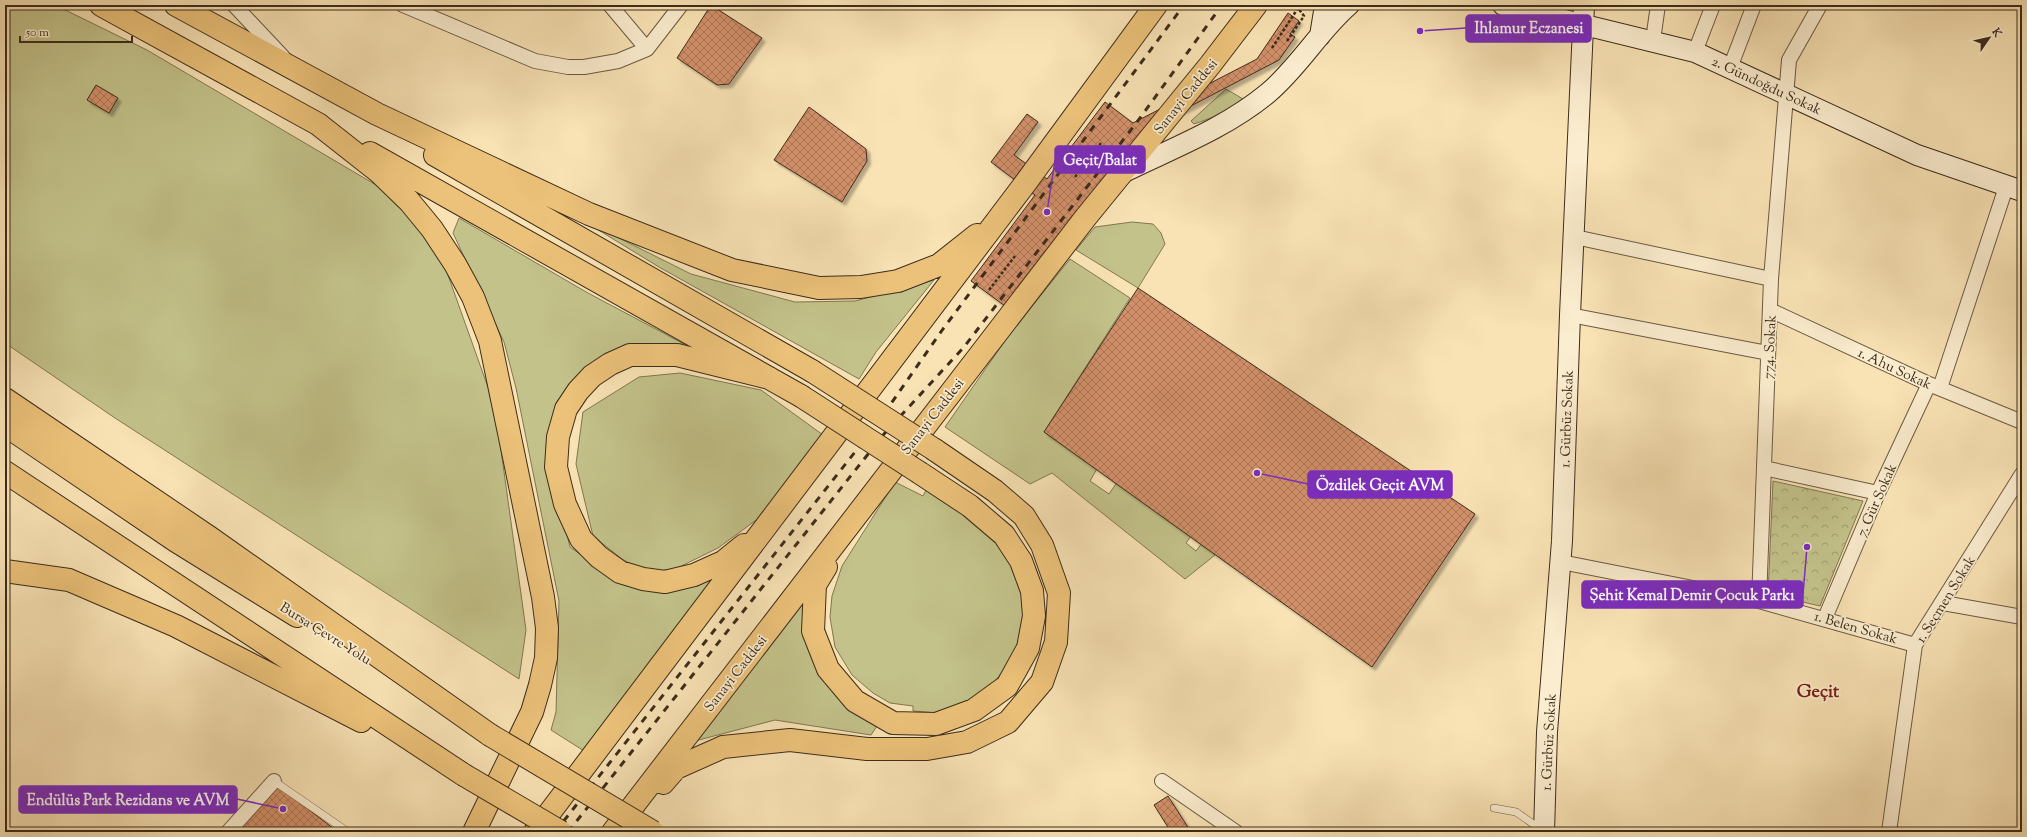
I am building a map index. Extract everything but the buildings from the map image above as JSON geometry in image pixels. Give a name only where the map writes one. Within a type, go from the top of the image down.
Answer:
[{"type":"highway","points":[[100,5],[318,124],[801,396],[970,506],[1004,535],[1021,561],[1032,591],[1034,616],[1028,648],[1007,686],[974,710],[936,724],[893,724],[855,701],[828,669],[813,631],[815,585],[854,518]]},
{"type":"highway","points":[[176,5],[377,114],[589,214],[732,270],[819,288],[861,287],[898,281],[939,265],[974,238],[1024,185]]},
{"type":"highway","points":[[535,832],[1024,185],[1156,5]]},
{"type":"highway","name":"Sanayi Caddesi","points":[[613,832],[1086,217],[1124,172],[1256,5]]},
{"type":"highway","points":[[298,70],[468,175],[812,371],[935,450],[995,491],[1024,516],[1042,545],[1059,593],[1056,642],[1042,682],[1008,722],[967,742],[927,749],[867,749],[790,740],[723,747],[676,768],[619,832]]},
{"type":"highway","points":[[318,124],[378,172],[408,201],[432,229],[456,264],[473,296],[490,340],[504,401],[543,597],[547,628],[546,658],[532,712],[474,832]]},
{"type":"highway","points":[[767,527],[723,562],[694,575],[665,582],[643,579],[620,572],[599,557],[581,539],[565,504],[556,467],[558,436],[566,409],[592,376],[610,364],[630,355],[677,355],[768,378]]},
{"type":"highway","points":[[5,399],[209,537],[490,735]]},
{"type":"highway","name":"Bursa Çevre Yolu","points":[[5,425],[176,541],[490,735],[653,832]]},
{"type":"highway","points":[[5,472],[464,774],[560,832]]},
{"type":"highway","points":[[5,571],[69,580],[176,626],[464,774]]},
{"type":"street","points":[[234,5],[298,70]]},
{"type":"street","points":[[403,5],[535,61],[568,67],[599,65],[618,61],[647,49],[681,5]]},
{"type":"street","points":[[610,5],[647,49]]},
{"type":"street","points":[[1320,36],[1325,5]]},
{"type":"street","points":[[1124,172],[1217,128],[1247,109],[1289,73],[1320,36],[1349,5]]},
{"type":"street","name":"2. Gündoğdu Sokak","points":[[1503,5],[1653,40],[1695,52],[1917,155],[2014,189]]},
{"type":"street","name":"1. Gürbüz Sokak","points":[[1545,832],[1547,732],[1561,562],[1570,315],[1585,25],[1584,5]]},
{"type":"street","points":[[1653,40],[1658,5]]},
{"type":"street","points":[[1695,52],[1713,5]]},
{"type":"street","points":[[1730,68],[1754,5]]},
{"type":"street","name":"774. Sokak","points":[[1759,601],[1771,279],[1789,60],[1820,5]]},
{"type":"street","name":"7. Gür Sokak","points":[[1826,618],[1878,493],[1935,386],[2014,189]]},
{"type":"street","points":[[1575,237],[1771,279]]},
{"type":"street","name":"1. Ahu Sokak","points":[[1770,310],[1935,386],[2022,422]]},
{"type":"street","points":[[1570,315],[1768,353]]},
{"type":"street","points":[[1764,468],[1878,493]]},
{"type":"street","name":"1. Seçmen Sokak","points":[[1889,832],[1915,644],[1943,604],[2022,474]]},
{"type":"street","name":"1. Belen Sokak","points":[[1561,562],[1759,601],[1826,618],[1915,644]]},
{"type":"street","points":[[1943,604],[2022,617]]},
{"type":"street","points":[[1162,781],[1236,832]]},
{"type":"street","points":[[228,832],[274,782]]},
{"type":"lane","points":[[274,782],[348,832]]},
{"type":"lane","points":[[1494,808],[1516,812],[1545,832]]},
{"type":"path","points":[[1287,41],[1304,16],[1299,6]]},
{"type":"path","points":[[1272,48],[1299,6]]},
{"type":"path","points":[[1075,177],[1102,143]]},
{"type":"path","points":[[989,290],[1015,256]]},
{"type":"green space","points":[[5,5],[55,5],[147,50],[393,195],[438,247],[495,407],[526,630],[519,679],[115,418],[5,343]]},
{"type":"green space","points":[[1226,89],[1243,99],[1222,114],[1194,124],[1191,121]]},
{"type":"green space","points":[[577,217],[691,274],[795,302],[855,301],[934,280],[876,352],[859,379],[659,267]]},
{"type":"green space","points":[[459,218],[588,293],[684,344],[644,344],[582,371],[550,466],[570,547],[608,574],[660,589],[752,557],[592,756],[551,730],[556,712],[559,601],[516,388],[504,342],[453,233]]},
{"type":"green space","points":[[1132,222],[1153,224],[1161,233],[1165,244],[1138,288],[1076,250],[1095,227]]},
{"type":"green space","points":[[1070,259],[1130,298],[1044,432],[1098,467],[1090,481],[1109,494],[1118,481],[1194,532],[1186,543],[1196,551],[1205,539],[1215,555],[1185,579],[1052,473],[1030,484],[945,427],[1009,335]]},
{"type":"green space","points":[[680,373],[761,390],[830,440],[763,515],[718,548],[657,578],[622,559],[593,536],[576,464],[583,412],[639,377]]},
{"type":"green space","points":[[1773,481],[1863,501],[1820,606],[1768,594]]},
{"type":"green space","points":[[895,482],[923,496],[926,490],[988,530],[1008,552],[1022,588],[1023,629],[1011,660],[993,684],[964,703],[937,713],[913,711],[913,706],[890,703],[873,693],[852,675],[835,647],[830,617],[832,596],[842,566]]},
{"type":"green space","points":[[807,597],[805,628],[879,723],[871,735],[775,720],[695,741]]},
{"type":"railway","points":[[555,832],[874,428],[943,329],[1184,5]]},
{"type":"railway","points":[[568,832],[884,434],[964,347],[1140,118],[1222,5]]},
{"type":"place","name":"Ihlamur Eczanesi","points":[[1420,31]]},
{"type":"place","name":"Geçit/Balat","points":[[1047,212]]},
{"type":"place","name":"Özdilek Geçit AVM","points":[[1257,473]]},
{"type":"place","name":"Şehit Kemal Demir Çocuk Parkı","points":[[1807,547]]},
{"type":"place","name":"Endülüs Park Rezidans ve AVM","points":[[283,809]]},
{"type":"district","name":"Geçit","points":[[1818,691]]}]
